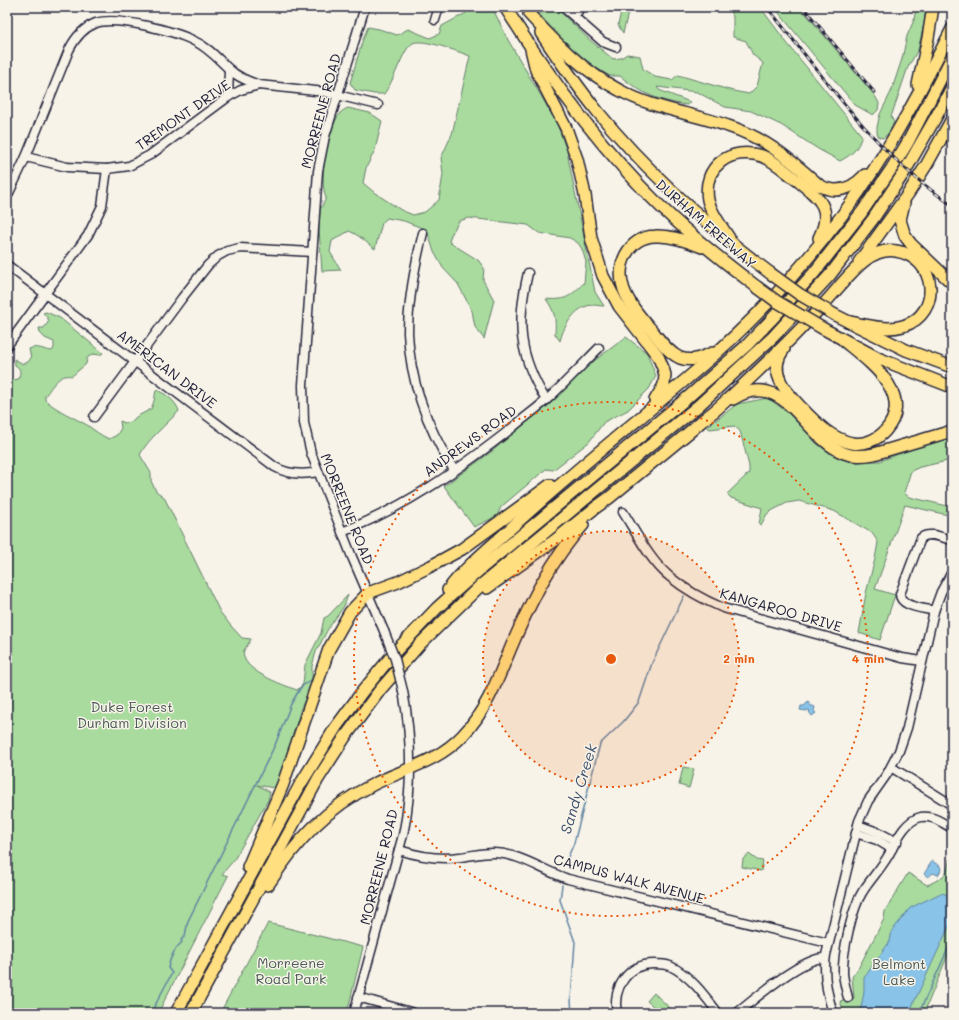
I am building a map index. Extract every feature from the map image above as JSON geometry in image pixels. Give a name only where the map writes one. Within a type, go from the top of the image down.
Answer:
[{"type":"highway","name":"DURHAM FREEWAY","points":[[505,7],[531,49],[580,116],[632,177],[662,208],[708,249],[776,301],[844,341],[887,362],[952,387]]},
{"type":"highway","points":[[909,110],[922,74],[933,7]]},
{"type":"highway","name":"DURHAM FREEWAY","points":[[526,10],[576,84],[599,113],[661,179],[696,213],[734,245],[800,294],[835,315],[906,350],[952,367]]},
{"type":"highway","points":[[526,10],[568,54],[595,76],[638,99],[662,108],[727,125],[758,138],[782,154],[824,188],[843,190],[850,188],[861,180],[882,156]]},
{"type":"highway","points":[[430,615],[452,585],[468,568],[529,511],[722,348],[790,279],[856,196],[882,156],[924,84],[952,29]]},
{"type":"highway","points":[[531,49],[536,70],[566,128],[575,153],[585,195],[591,238],[603,276],[617,302],[658,356],[663,368],[665,375],[664,385],[646,412]]},
{"type":"highway","points":[[176,1013],[297,790],[336,727],[378,672],[430,615],[480,570],[687,398],[747,345],[771,320],[814,273],[862,212],[908,142],[952,57]]},
{"type":"highway","points":[[191,1013],[304,804],[341,743],[369,704],[406,659],[452,612],[501,568],[716,391],[773,337],[830,275],[873,219],[905,172],[952,87]]},
{"type":"highway","points":[[452,612],[471,602],[485,590],[554,541],[609,498],[718,408],[793,338],[818,312],[852,272],[908,194],[951,123]]},
{"type":"highway","points":[[734,245],[711,208],[708,200],[708,185],[712,172],[721,162],[736,154],[748,153],[764,157],[774,162],[815,194],[821,201],[825,212],[825,221],[822,232],[812,253]]},
{"type":"highway","points":[[908,194],[900,216],[902,232],[912,244],[952,283]]},
{"type":"highway","points":[[708,249],[670,237],[655,236],[642,239],[632,246],[625,254],[621,268],[622,283],[627,297],[632,304],[666,347],[676,356],[687,360],[697,360],[722,348]]},
{"type":"highway","points":[[849,322],[891,328],[908,324],[924,311],[928,303],[930,290],[930,283],[925,268],[906,253],[893,250],[881,252],[871,257],[852,272]]},
{"type":"highway","points":[[793,338],[778,359],[777,370],[782,386],[825,430],[844,441],[854,443],[865,442],[881,435],[888,427],[894,412],[894,397],[885,378],[879,371],[844,341]]},
{"type":"highway","points":[[718,408],[748,392],[766,391],[783,399],[817,435],[831,446],[845,453],[859,456],[879,453],[952,431]]},
{"type":"highway","points":[[228,918],[282,784],[329,649],[350,612],[368,593],[398,582],[456,552],[546,487],[584,464]]},
{"type":"highway","points":[[227,948],[283,863],[299,841],[316,824],[334,808],[353,796],[374,784],[425,763],[451,746],[463,735],[478,716],[500,674],[529,607],[551,567],[573,536],[609,498]]},
{"type":"street","name":"MORREENE ROAD","points":[[354,1013],[407,816],[410,769],[408,720],[395,659],[318,472],[306,435],[303,411],[318,169],[325,136],[365,7]]},
{"type":"street","points":[[435,20],[439,7]]},
{"type":"street","points":[[562,7],[603,42],[616,47]]},
{"type":"street","points":[[574,16],[580,7]]},
{"type":"street","points":[[7,197],[26,157],[69,50],[81,32],[95,23],[117,22],[144,26],[194,40],[208,50],[229,70],[259,85]]},
{"type":"street","points":[[228,97],[229,70]]},
{"type":"street","name":"TREMONT DRIVE","points":[[26,157],[67,167],[107,169],[129,166],[150,155],[228,97],[242,90],[259,85],[338,94],[378,105]]},
{"type":"street","points":[[7,346],[80,248],[94,225],[102,206],[107,169]]},
{"type":"street","points":[[423,233],[410,301],[409,342],[415,379],[424,412],[454,470]]},
{"type":"street","points":[[94,417],[208,265],[222,253],[240,248],[312,252]]},
{"type":"street","name":"AMERICAN DRIVE","points":[[7,265],[276,467],[292,473],[310,474],[318,472]]},
{"type":"street","points":[[528,273],[523,299],[521,328],[523,344],[527,362],[546,400]]},
{"type":"street","name":"ANDREWS ROAD","points":[[342,532],[367,522],[423,491],[494,442],[546,400],[599,348]]},
{"type":"street","name":"KANGAROO DRIVE","points":[[623,512],[663,570],[684,587],[709,602],[723,608],[841,642],[902,658],[922,661]]},
{"type":"street","points":[[934,611],[906,604],[902,600],[900,594],[921,538],[930,535],[952,540]]},
{"type":"street","points":[[833,1013],[827,990],[826,958],[828,943],[857,829],[868,801],[891,767],[899,751],[907,728],[934,611],[941,592],[952,572]]},
{"type":"street","points":[[891,767],[952,805]]},
{"type":"street","points":[[848,998],[843,973],[844,957],[854,914],[863,891],[910,822],[922,817],[929,817],[952,828]]},
{"type":"street","points":[[857,829],[877,840],[894,845]]},
{"type":"street","name":"CAMPUS WALK AVENUE","points":[[399,850],[417,855],[440,858],[458,858],[491,853],[505,855],[522,859],[554,875],[568,879],[828,943]]},
{"type":"street","points":[[737,1013],[794,971],[817,959],[826,958]]},
{"type":"street","points":[[617,1013],[615,1002],[623,980],[636,968],[654,964],[667,965],[681,974],[701,991],[718,1013]]},
{"type":"street","points":[[358,997],[414,1013]]},
{"type":"green space","points":[[463,7],[492,7],[508,40],[557,123],[567,152],[595,292],[604,306],[589,305],[577,311],[566,325],[560,341],[555,334],[555,319],[553,312],[546,299],[568,297],[579,288],[584,283],[586,262],[582,249],[578,243],[570,238],[539,233],[528,225],[469,218],[459,221],[451,235],[449,242],[478,260],[484,268],[483,280],[494,300],[484,339],[475,327],[472,311],[458,284],[443,268],[434,252],[427,230],[404,221],[387,218],[382,223],[375,249],[360,237],[349,231],[332,241],[330,252],[341,270],[322,271],[319,229],[320,210],[326,198],[323,179],[324,167],[328,142],[340,113],[348,108],[370,113],[382,121],[375,150],[366,168],[363,183],[375,193],[401,210],[413,215],[425,212],[439,200],[443,174],[441,158],[452,134],[470,56],[425,42],[413,43],[407,49],[391,83],[384,94],[374,94],[355,90],[350,83],[368,27],[397,35],[408,29],[430,38],[439,34],[442,26],[466,13]]},
{"type":"green space","points":[[534,7],[555,7],[591,41],[613,59],[621,58],[627,54],[640,56],[643,69],[655,77],[672,80],[678,75],[733,91],[749,94],[757,86],[763,63],[753,55],[746,41],[733,37],[733,17],[728,7],[760,7],[862,136],[860,141],[854,151],[840,161],[818,149],[781,125],[751,111],[725,107],[697,92],[657,87],[659,90],[690,102],[687,105],[651,96],[636,88],[620,76],[610,76],[591,65],[559,39]]},
{"type":"green space","points":[[622,7],[627,7],[628,13],[623,33],[618,25]]},
{"type":"green space","points":[[774,7],[800,7],[875,96],[879,103],[878,110],[873,115],[855,105]]},
{"type":"green space","points":[[916,7],[926,7],[918,50],[908,67],[891,117],[894,122],[889,133],[883,138],[879,137],[877,127],[880,114],[891,92],[902,59],[907,36],[914,20]]},
{"type":"green space","name":"Duke Forest Durham Division","points":[[46,312],[60,318],[103,353],[100,355],[93,354],[87,358],[86,364],[72,376],[63,377],[56,382],[45,396],[45,400],[50,404],[109,439],[117,435],[121,428],[120,421],[125,423],[131,422],[136,417],[151,409],[156,390],[170,398],[178,407],[179,411],[152,438],[140,455],[151,473],[151,481],[156,491],[164,497],[220,612],[242,638],[251,639],[244,650],[244,657],[248,664],[263,676],[297,690],[303,684],[305,665],[321,633],[324,618],[328,616],[348,595],[344,606],[328,629],[316,652],[312,666],[312,685],[301,708],[289,750],[290,754],[282,777],[274,788],[257,785],[270,792],[268,800],[234,860],[222,874],[228,876],[158,1013],[7,1013],[7,378],[14,380],[18,379],[20,371],[15,365],[14,359],[23,364],[28,362],[31,358],[29,349],[37,348],[52,351],[54,348],[54,342],[45,338],[40,333],[39,328],[44,328],[49,321],[43,313]]},
{"type":"green space","points":[[626,337],[647,353],[656,376],[649,389],[628,410],[604,422],[589,442],[553,470],[546,469],[501,507],[497,516],[474,527],[444,486],[491,452],[545,407],[586,367]]},
{"type":"green space","points":[[768,398],[794,417],[816,443],[836,456],[853,462],[880,461],[933,441],[952,437],[952,460],[920,467],[911,471],[904,493],[909,497],[952,507],[952,516],[905,505],[875,589],[895,595],[880,640],[859,633],[866,593],[878,542],[872,533],[834,511],[799,501],[787,503],[773,510],[767,514],[761,525],[759,524],[762,508],[731,498],[727,494],[749,473],[749,466],[740,431],[734,426],[710,429],[707,427],[737,404]]},
{"type":"green space","points":[[683,767],[694,769],[689,788],[679,785]]},
{"type":"green space","name":"Belmont Lake","points":[[952,853],[952,945],[924,1013],[844,1013],[840,1001],[854,998],[852,977],[859,967],[884,919],[885,911],[908,873],[927,885],[946,873]]},
{"type":"green space","points":[[749,854],[757,860],[763,861],[761,871],[742,867],[743,859]]},
{"type":"green space","name":"Morreene Road Park","points":[[268,923],[363,947],[347,1013],[220,1013]]},
{"type":"green space","points":[[654,993],[673,1011],[671,1013],[661,1013],[647,1001]]},
{"type":"water","points":[[808,702],[811,706],[815,707],[814,711],[816,713],[812,716],[809,710],[800,710],[801,706],[804,706]]},
{"type":"water","points":[[932,861],[940,866],[941,870],[938,875],[933,873],[928,877],[924,874]]},
{"type":"water","name":"Belmont Lake","points":[[941,893],[952,896],[952,920],[909,1013],[860,1013],[864,992],[864,978],[890,941],[892,931],[910,908]]},
{"type":"waterway","points":[[7,23],[13,7]]},
{"type":"waterway","name":"Sandy Creek","points":[[565,864],[574,843],[600,744],[623,722],[639,702],[652,663],[684,596]]},
{"type":"waterway","points":[[151,1013],[172,973],[168,968],[171,957],[185,936],[188,921],[275,745],[291,704],[301,687],[314,678]]},
{"type":"waterway","name":"Sandy Creek","points":[[562,885],[560,900],[575,942],[571,1000],[572,1013]]},
{"type":"waterway","points":[[919,1013],[952,940]]},
{"type":"railway","points":[[767,7],[852,114],[875,139],[899,163],[952,205]]},
{"type":"railway","points":[[803,7],[874,92]]}]
